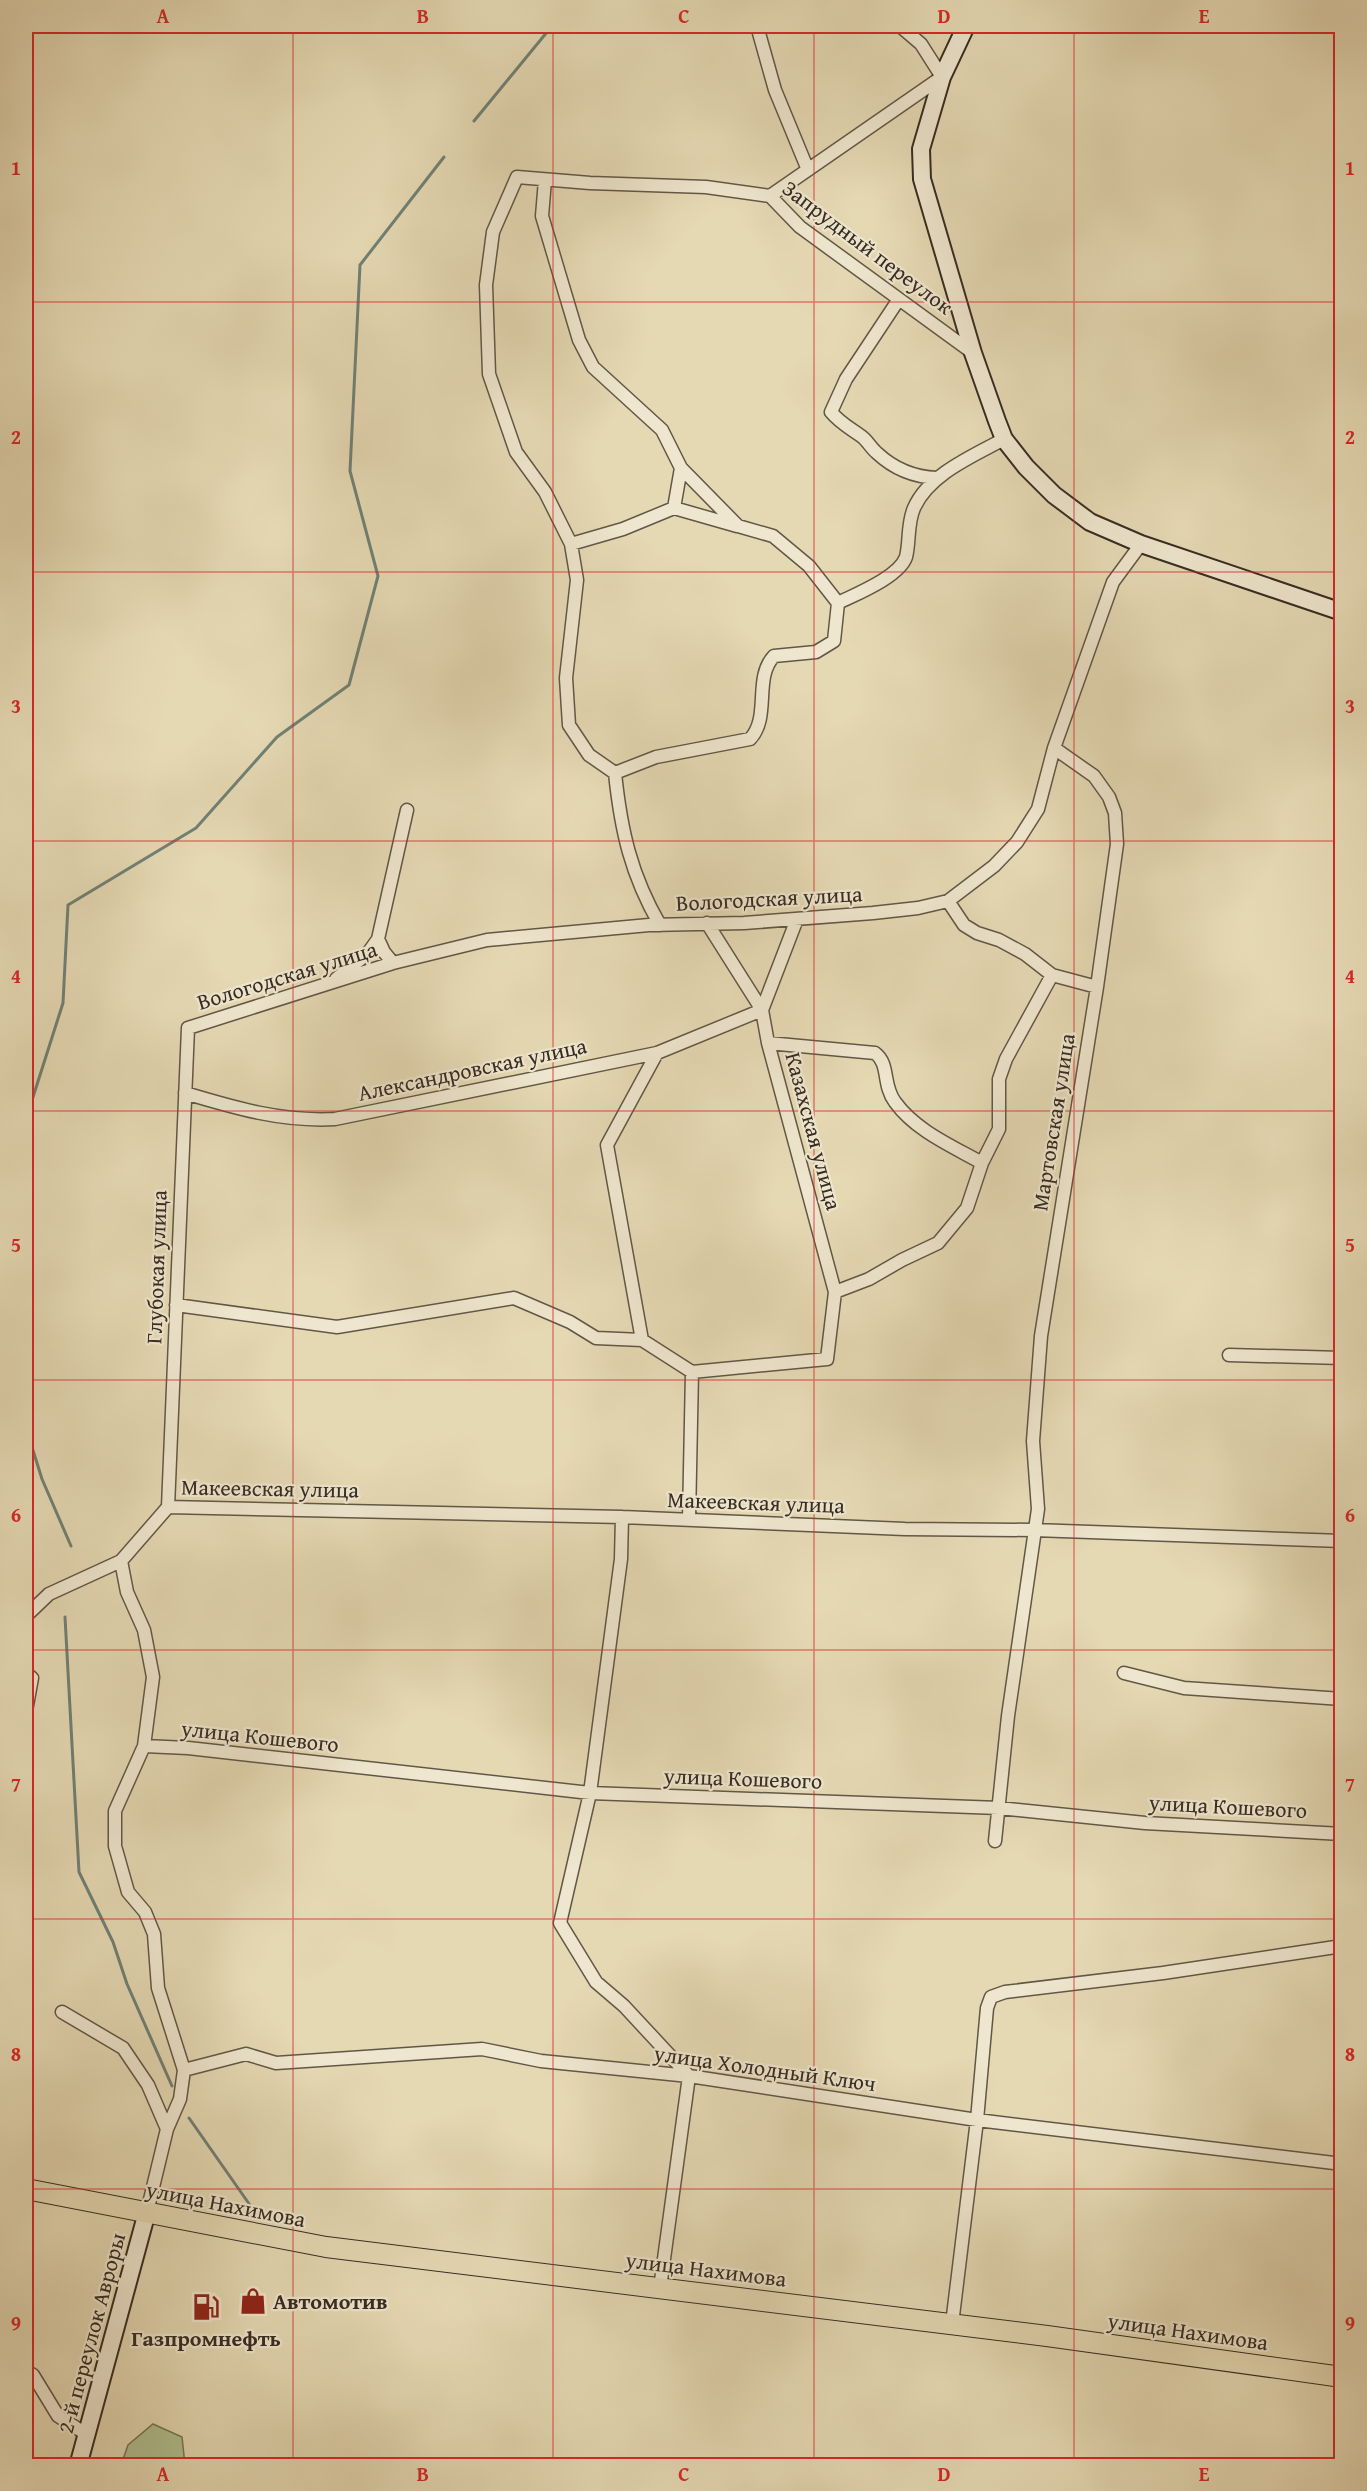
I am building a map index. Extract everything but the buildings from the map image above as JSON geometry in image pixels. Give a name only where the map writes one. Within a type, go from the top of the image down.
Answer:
[{"type":"main road","points":[[966,26],[942,77],[921,149],[922,179],[973,353],[1004,439],[1026,467],[1089,522],[1141,544],[1341,612]]},
{"type":"main road","name":"улица Нахимова","points":[[26,2189],[326,2247],[952,2324],[1341,2377]]},
{"type":"main road","name":"2-й переулок Авроры","points":[[78,2466],[147,2212]]},
{"type":"street","points":[[757,26],[775,90],[808,170]]},
{"type":"street","points":[[770,196],[942,77],[921,44],[900,26]]},
{"type":"street","name":"Запрудный переулок","points":[[571,544],[545,492],[516,452],[489,374],[486,285],[493,232],[517,177],[706,188],[770,196],[800,227],[973,353]]},
{"type":"street","points":[[544,180],[542,216],[579,340],[593,367],[662,430],[681,468],[738,526]]},
{"type":"street","points":[[898,299],[846,379],[831,412],[840,423],[863,437],[877,454],[905,473],[917,477],[937,478]]},
{"type":"street","points":[[838,603],[888,578],[905,559],[908,531],[915,507],[937,478],[1004,439]]},
{"type":"street","points":[[674,508],[681,468]]},
{"type":"street","points":[[615,773],[656,757],[750,739],[756,732],[759,719],[765,666],[774,656],[816,652],[834,641],[838,603],[809,566],[773,536],[674,508],[623,529],[571,544],[577,580],[566,678],[569,725],[589,755],[615,773],[627,854],[642,894],[660,925]]},
{"type":"street","name":"Вологодская улица","points":[[188,1028],[393,963],[487,940],[553,932],[873,913],[948,901],[994,866],[1017,842],[1038,809],[1054,748],[1113,582],[1141,544]]},
{"type":"street","name":"Мартовская улица","points":[[995,1841],[1008,1716],[1038,1509],[1033,1441],[1041,1336],[1097,987],[1117,844],[1115,813],[1109,797],[1094,776],[1054,748]]},
{"type":"street","points":[[329,984],[368,952],[378,939],[407,810]]},
{"type":"street","points":[[948,901],[964,925],[1025,954],[1052,975],[1097,987]]},
{"type":"street","points":[[762,1010],[797,919]]},
{"type":"street","points":[[707,923],[762,1010]]},
{"type":"street","points":[[378,939],[393,963]]},
{"type":"street","points":[[835,1292],[870,1279],[938,1243],[967,1208],[982,1163],[999,1129],[999,1079],[1006,1059],[1052,975]]},
{"type":"street","name":"Казахская улица","points":[[692,1372],[826,1359],[835,1292],[768,1043],[762,1010]]},
{"type":"street","name":"Александровская улица","points":[[185,1093],[254,1114],[307,1120],[335,1119],[657,1053],[762,1010]]},
{"type":"street","name":"Глубокая улица","points":[[168,1507],[188,1028]]},
{"type":"street","points":[[768,1043],[875,1053],[882,1058],[885,1066],[884,1080],[895,1102],[926,1131],[982,1163]]},
{"type":"street","points":[[642,1340],[607,1145],[657,1053]]},
{"type":"street","points":[[176,1305],[337,1327],[514,1298],[570,1322],[596,1338],[642,1340],[692,1372],[689,1519]]},
{"type":"street","points":[[1229,1355],[1341,1358]]},
{"type":"street","points":[[26,1616],[49,1594],[121,1561],[168,1507]]},
{"type":"street","name":"Макеевская улица","points":[[168,1507],[622,1517],[905,1529],[1034,1530],[1341,1541]]},
{"type":"street","points":[[622,1517],[621,1559],[590,1793],[560,1923],[596,1982],[624,2006],[688,2076],[660,2288]]},
{"type":"street","points":[[121,1561],[127,1592],[144,1630],[153,1677],[144,1746],[115,1811],[115,1846],[128,1892],[145,1912],[154,1934],[158,1988],[184,2070],[180,2099],[167,2129],[147,2212]]},
{"type":"street","points":[[26,1673],[32,1678],[26,1711]]},
{"type":"street","points":[[1124,1673],[1184,1688],[1341,1699]]},
{"type":"street","name":"улица Кошевого","points":[[144,1746],[188,1748],[590,1793],[999,1808],[1145,1823],[1341,1834]]},
{"type":"street","points":[[952,2324],[977,2120],[987,2008],[991,1997],[1005,1992],[1152,1975],[1341,1946]]},
{"type":"street","points":[[62,2012],[123,2048],[148,2085],[167,2129]]},
{"type":"street","name":"улица Холодный Ключ","points":[[184,2070],[246,2055],[276,2063],[482,2049],[541,2061],[688,2076],[977,2120],[1341,2164]]},
{"type":"street","points":[[26,2372],[33,2375],[58,2416],[86,2434]]},
{"type":"green space","points":[[153,2424],[182,2437],[185,2465],[121,2465],[128,2445]]},
{"type":"waterway","points":[[474,121],[552,26]]},
{"type":"waterway","points":[[26,1119],[63,1003],[68,905],[196,828],[277,737],[349,685],[378,576],[350,471],[360,265],[444,157]]},
{"type":"waterway","points":[[26,1428],[42,1479],[71,1546]]},
{"type":"waterway","points":[[65,1617],[79,1872],[113,1942],[127,1984],[172,2086]]},
{"type":"waterway","points":[[189,2118],[252,2208]]},
{"type":"place","name":"Автомотив","points":[[253,2301]]},
{"type":"place","name":"Газпромнефть","points":[[206,2307]]}]
